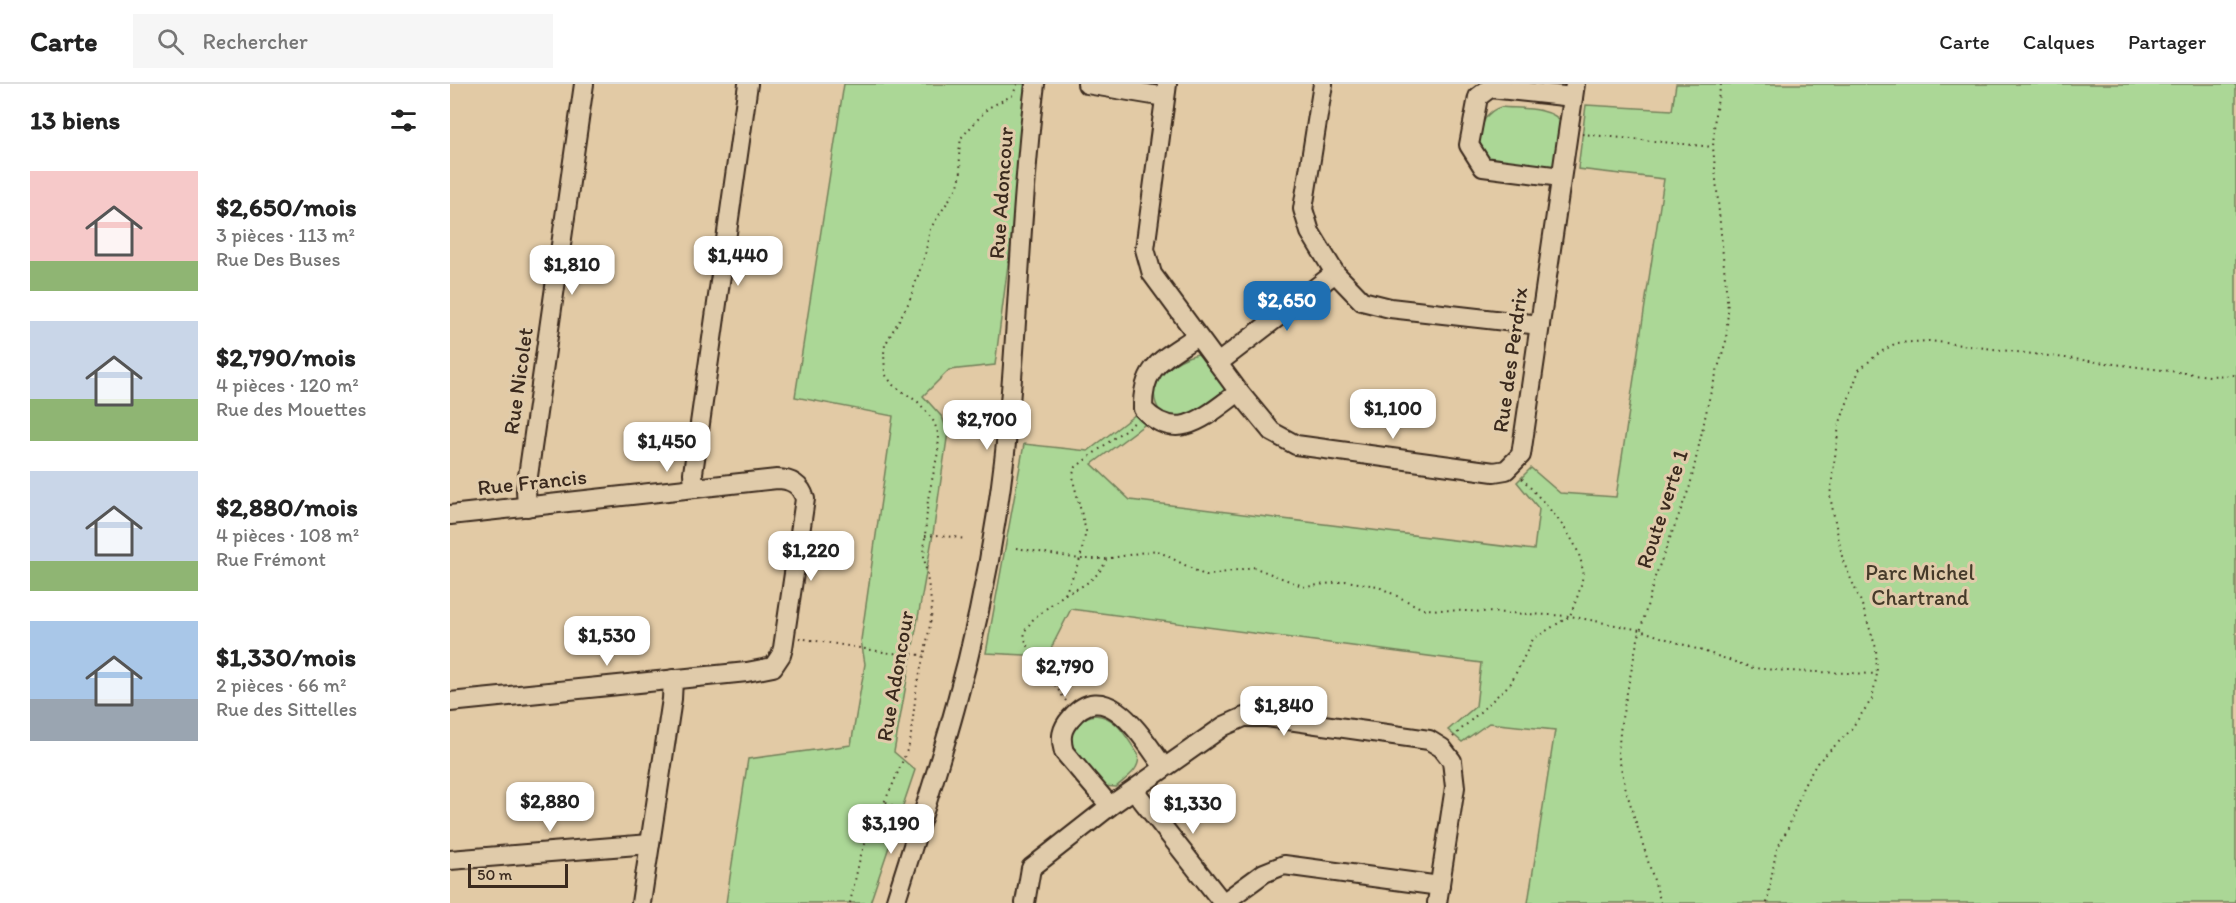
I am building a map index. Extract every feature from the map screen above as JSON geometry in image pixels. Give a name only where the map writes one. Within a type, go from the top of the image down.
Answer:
[{"type":"street","name":"Rue Nicolet","points":[[527,507],[526,490],[584,84]]},
{"type":"street","points":[[694,488],[693,473],[748,84]]},
{"type":"street","name":"Rue Adoncour","points":[[895,903],[956,706],[981,599],[997,515],[1014,368],[1025,175],[1035,84]]},
{"type":"street","name":"Rue des Perdrix","points":[[1087,84],[1166,91],[1145,249],[1152,274],[1239,392],[1272,432],[1296,445],[1494,472],[1506,470],[1511,466],[1521,455],[1574,91],[1490,88],[1478,97],[1470,146],[1483,167],[1561,177]]},
{"type":"street","points":[[1323,84],[1303,209],[1310,232],[1335,273],[1362,301],[1540,325]]},
{"type":"street","points":[[1218,363],[1335,273]]},
{"type":"street","points":[[1197,336],[1156,364],[1146,378],[1143,409],[1163,424],[1177,428],[1196,422],[1239,392]]},
{"type":"street","name":"Rue Francis","points":[[450,515],[777,479],[789,480],[796,484],[805,499],[804,514],[783,648],[776,664],[762,670],[673,679]]},
{"type":"street","points":[[450,702],[673,679],[672,699],[641,903]]},
{"type":"street","points":[[1110,806],[1064,752],[1060,741],[1063,727],[1074,714],[1092,704],[1106,704],[1123,714],[1164,767]]},
{"type":"street","points":[[1025,903],[1031,868],[1164,767],[1224,726],[1244,717],[1267,717],[1429,740],[1442,748],[1452,761],[1455,787],[1439,895],[1284,865],[1264,873],[1223,903],[1134,790]]},
{"type":"street","points":[[450,860],[650,844]]},
{"type":"path","name":"Rue Adoncour","points":[[850,903],[867,838],[910,743],[916,684],[924,655],[932,607],[924,557],[928,499],[939,436],[926,411],[888,380],[883,364],[885,345],[906,309],[926,255],[930,229],[958,186],[961,174],[959,152],[961,138],[988,108],[1013,95],[1017,84]]},
{"type":"path","name":"Route verte 1","points":[[1661,903],[1626,790],[1618,754],[1621,723],[1640,630],[1655,577],[1690,486],[1710,395],[1726,342],[1728,310],[1713,147],[1715,114],[1721,84]]},
{"type":"path","points":[[1568,132],[1713,147]]},
{"type":"path","points":[[1767,903],[1776,851],[1789,826],[1803,787],[1817,763],[1849,732],[1872,699],[1877,674],[1876,648],[1861,602],[1843,561],[1830,496],[1839,425],[1859,370],[1879,353],[1896,343],[1929,341],[2210,376],[2236,375]]},
{"type":"path","points":[[1065,594],[1080,559],[1086,531],[1074,484],[1073,474],[1076,467],[1147,413]]},
{"type":"path","points":[[1442,748],[1511,683],[1533,639],[1570,616],[1583,579],[1580,555],[1573,540],[1511,466]]},
{"type":"path","points":[[925,536],[939,535],[966,539]]},
{"type":"path","points":[[1016,548],[1080,559],[1106,559],[1156,550],[1206,576],[1253,567],[1305,587],[1346,580],[1377,586],[1424,609],[1570,616],[1640,630],[1753,668],[1877,674]]},
{"type":"path","points":[[1074,714],[1026,643],[1027,626],[1065,594],[1076,590],[1095,576],[1106,559]]},
{"type":"path","points":[[795,638],[890,653],[924,655]]},
{"type":"path","points":[[885,802],[904,812]]},
{"type":"green space","points":[[844,84],[1029,84],[995,365],[949,370],[923,396],[942,417],[948,432],[933,534],[894,752],[915,770],[870,903],[726,903],[748,759],[851,745],[865,664],[861,640],[893,416],[795,397]]},
{"type":"green space","name":"Parc Michel Chartrand","points":[[1676,84],[2236,84],[2236,903],[1528,903],[1555,730],[1489,723],[1462,742],[1448,730],[1476,706],[1481,663],[1071,609],[1047,656],[986,653],[1024,444],[1088,451],[1140,411],[1148,422],[1092,464],[1130,500],[1534,550],[1539,509],[1517,482],[1531,468],[1560,493],[1616,497],[1664,179],[1578,169],[1586,105],[1672,110]]},
{"type":"green space","points":[[1501,107],[1543,111],[1563,123],[1556,165],[1550,169],[1490,162],[1479,146],[1482,127],[1486,117]]},
{"type":"green space","points":[[1198,354],[1208,360],[1225,386],[1223,397],[1195,420],[1168,418],[1159,409],[1155,398],[1158,381],[1180,360]]},
{"type":"green space","points":[[1095,715],[1110,719],[1115,723],[1138,754],[1138,764],[1135,769],[1116,787],[1102,786],[1073,751],[1071,735],[1075,727],[1084,719]]}]
